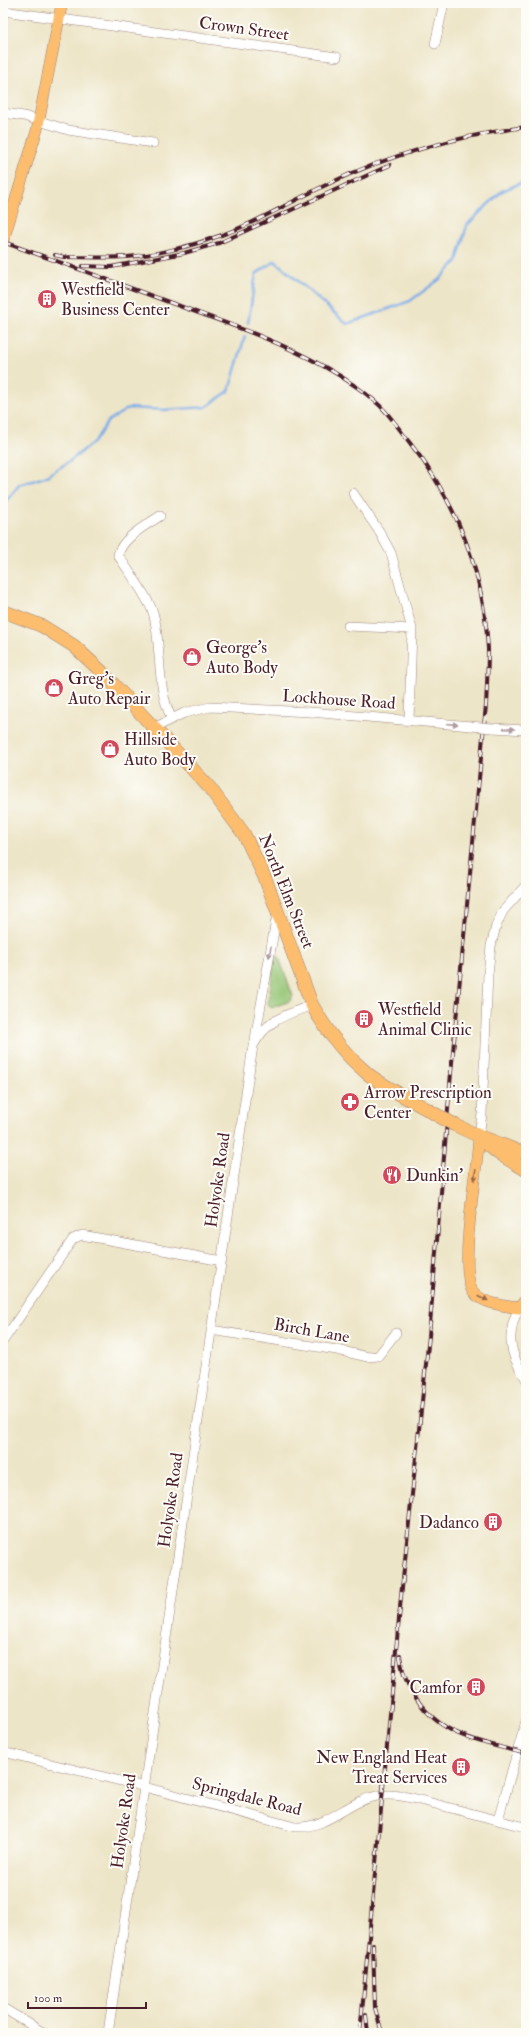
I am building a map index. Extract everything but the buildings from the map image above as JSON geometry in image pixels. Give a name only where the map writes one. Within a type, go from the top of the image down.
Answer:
[{"type":"highway","name":"North Elm Street","points":[[3,611],[42,626],[74,646],[102,672],[209,787],[238,824],[265,878],[277,914],[312,1005],[322,1024],[339,1046],[369,1074],[435,1114],[479,1136],[526,1154]]},
{"type":"highway","points":[[479,1136],[493,1150],[526,1170]]},
{"type":"main road","points":[[4,239],[40,121],[62,3]]},
{"type":"main road","points":[[479,1136],[467,1253],[467,1278],[474,1293],[486,1300],[499,1305],[523,1303]]},
{"type":"street","points":[[435,44],[444,3]]},
{"type":"street","name":"Crown Street","points":[[3,11],[337,57]]},
{"type":"street","points":[[3,113],[24,116],[68,130],[153,143]]},
{"type":"street","points":[[353,493],[379,531],[391,553],[412,629],[413,662],[409,720]]},
{"type":"street","points":[[160,516],[137,531],[120,548],[118,555],[154,615],[162,689],[167,710],[172,719]]},
{"type":"street","points":[[348,626],[412,629]]},
{"type":"street","name":"Lockhouse Road","points":[[154,728],[198,709],[221,707],[526,730]]},
{"type":"street","points":[[479,1136],[482,1114],[488,974],[491,946],[496,926],[503,912],[526,885]]},
{"type":"street","points":[[253,1046],[277,914]]},
{"type":"street","name":"Holyoke Road","points":[[108,2033],[253,1046],[259,1034],[273,1020],[312,1005]]},
{"type":"street","points":[[3,1341],[73,1239],[82,1235],[222,1260]]},
{"type":"street","points":[[523,1303],[513,1323],[511,1336],[512,1353],[526,1379]]},
{"type":"street","name":"Birch Lane","points":[[211,1330],[337,1350],[368,1357],[378,1356],[396,1333]]},
{"type":"street","points":[[498,1820],[526,1721]]},
{"type":"street","name":"Springdale Road","points":[[3,1752],[295,1827],[307,1827],[318,1824],[334,1817],[362,1800],[382,1795],[423,1801],[526,1827]]},
{"type":"street","points":[[3,2008],[44,2033]]},
{"type":"green space","points":[[278,955],[293,996],[290,1001],[271,1008],[268,1004],[275,956]]},
{"type":"waterway","points":[[248,323],[256,274],[275,261],[347,324],[410,301],[440,279],[457,261],[467,225],[502,191],[526,181]]},
{"type":"waterway","points":[[3,505],[19,485],[45,477],[70,461],[95,441],[108,421],[129,408],[165,410],[206,407],[229,391],[245,336]]},
{"type":"railway","points":[[55,255],[64,257],[127,257],[171,250],[228,233],[326,185],[398,156],[476,135],[526,127]]},
{"type":"railway","points":[[82,266],[111,267],[184,253],[219,243],[390,165]]},
{"type":"railway","points":[[3,242],[251,332],[307,357],[348,381],[365,393],[392,419],[427,466],[441,490],[465,540],[481,593],[488,649],[486,705],[451,1073],[429,1336],[401,1597],[360,2033]]},
{"type":"railway","points":[[400,1655],[403,1670],[410,1689],[423,1708],[435,1720],[462,1736],[526,1754]]},
{"type":"railway","points":[[373,1944],[375,2008],[382,2033]]},
{"type":"railway","points":[[366,2015],[368,2033]]},
{"type":"place","name":"Westfield Business Center","points":[[47,299]]},
{"type":"place","name":"George's Auto Body","points":[[192,657]]},
{"type":"place","name":"Greg's Auto Repair","points":[[54,688]]},
{"type":"place","name":"Hillside Auto Body","points":[[110,749]]},
{"type":"place","name":"Westfield Animal Clinic","points":[[364,1019]]},
{"type":"place","name":"Arrow Prescription Center","points":[[350,1102]]},
{"type":"place","name":"Dunkin'","points":[[392,1175]]},
{"type":"place","name":"Dadanco","points":[[493,1522]]},
{"type":"place","name":"Camfor","points":[[476,1687]]},
{"type":"place","name":"New England Heat Treat Services","points":[[461,1767]]}]
